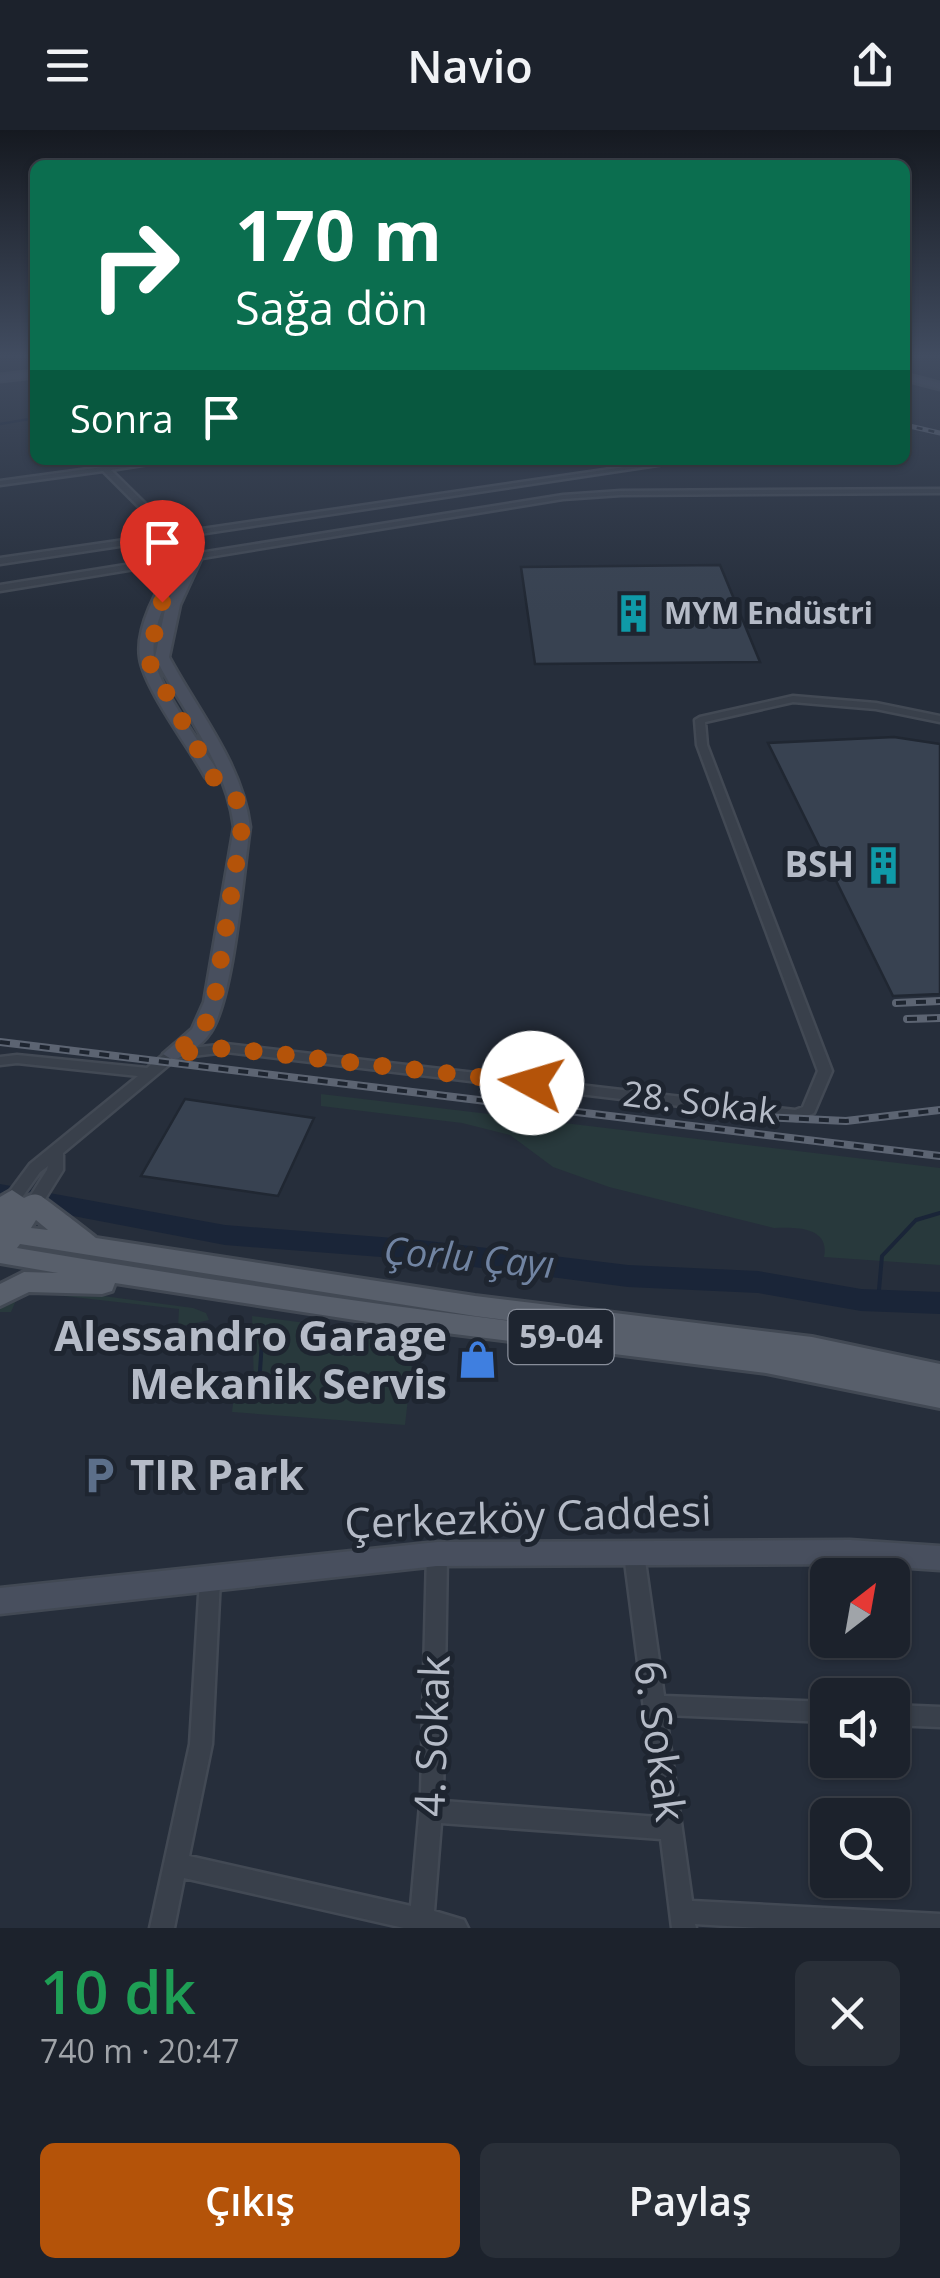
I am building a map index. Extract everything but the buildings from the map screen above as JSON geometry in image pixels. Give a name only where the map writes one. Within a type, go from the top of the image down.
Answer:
[{"type":"main road","name":"59-04","points":[[7,1224],[96,1248],[475,1306],[812,1346],[940,1375]]},
{"type":"main road","name":"59-04","points":[[7,1224],[180,1285],[451,1324],[810,1368],[940,1397]]},
{"type":"main road","points":[[0,1296],[24,1282],[180,1285]]},
{"type":"street","points":[[0,480],[95,465]]},
{"type":"street","points":[[102,465],[173,536]]},
{"type":"street","points":[[0,562],[653,465]]},
{"type":"street","points":[[0,588],[303,536],[593,494],[940,490]]},
{"type":"street","points":[[7,1224],[56,1162],[150,1073],[202,1032],[214,1002],[229,900],[240,860],[242,808],[233,791],[214,778],[148,660],[152,628],[171,576],[190,558]]},
{"type":"street","name":"28. Sokak","points":[[172,1054],[226,1048],[797,1115],[809,1110],[825,1071],[702,745],[700,720],[772,700],[793,699],[876,706],[940,720]]},
{"type":"street","points":[[0,1061],[17,1059],[150,1073]]},
{"type":"street","points":[[7,1224],[34,1168],[56,1162]]},
{"type":"street","name":"Çerkezköy Caddesi","points":[[0,1600],[436,1554],[850,1552],[940,1558]]},
{"type":"street","name":"4. Sokak","points":[[422,1918],[431,1811],[436,1554]]},
{"type":"street","name":"6. Sokak","points":[[634,1554],[684,1920]]},
{"type":"street","points":[[162,1928],[200,1744],[210,1578]]},
{"type":"street","points":[[655,1705],[810,1711]]},
{"type":"street","points":[[910,1715],[940,1716]]},
{"type":"street","points":[[431,1811],[672,1829]]},
{"type":"street","points":[[175,1864],[456,1928]]},
{"type":"street","points":[[684,1920],[940,1926]]},
{"type":"shaded area","points":[[321,1094],[940,1168],[940,1265],[824,1257],[822,1240],[810,1231],[774,1228],[609,1187],[553,1167],[510,1135],[462,1123],[321,1106]]},
{"type":"shaded area","points":[[21,1285],[193,1308],[206,1313],[209,1320],[178,1327],[179,1309],[20,1291],[11,1312],[0,1312],[0,1297]]},
{"type":"shaded area","points":[[252,1316],[415,1337],[405,1425],[232,1412],[235,1387],[254,1386]]},
{"type":"waterway","name":"Çorlu Çayı","points":[[0,1193],[225,1235],[420,1250],[628,1276],[758,1282],[861,1300],[940,1303]]},
{"type":"waterway","points":[[878,1301],[882,1256],[916,1220],[940,1213]]},
{"type":"waterway","points":[[259,1386],[263,1326]]},
{"type":"railway","points":[[896,1003],[940,1001]]},
{"type":"railway","points":[[907,1019],[940,1018]]},
{"type":"railway","points":[[0,1042],[940,1156]]},
{"type":"railway","points":[[719,1115],[846,1121],[940,1110]]},
{"type":"place","name":"MYM Endüstri","points":[[634,614]]},
{"type":"place","name":"BSH","points":[[884,865]]},
{"type":"place","name":"Alessandro Garage Mekanik Servis","points":[[477,1360]]},
{"type":"place","name":"TIR Park","points":[[100,1475]]},
{"type":"route","points":[[162,602],[152,628],[148,660],[214,778],[233,791],[242,808],[240,860],[229,900],[214,1002],[202,1032],[172,1054],[226,1048],[532,1083]]}]
